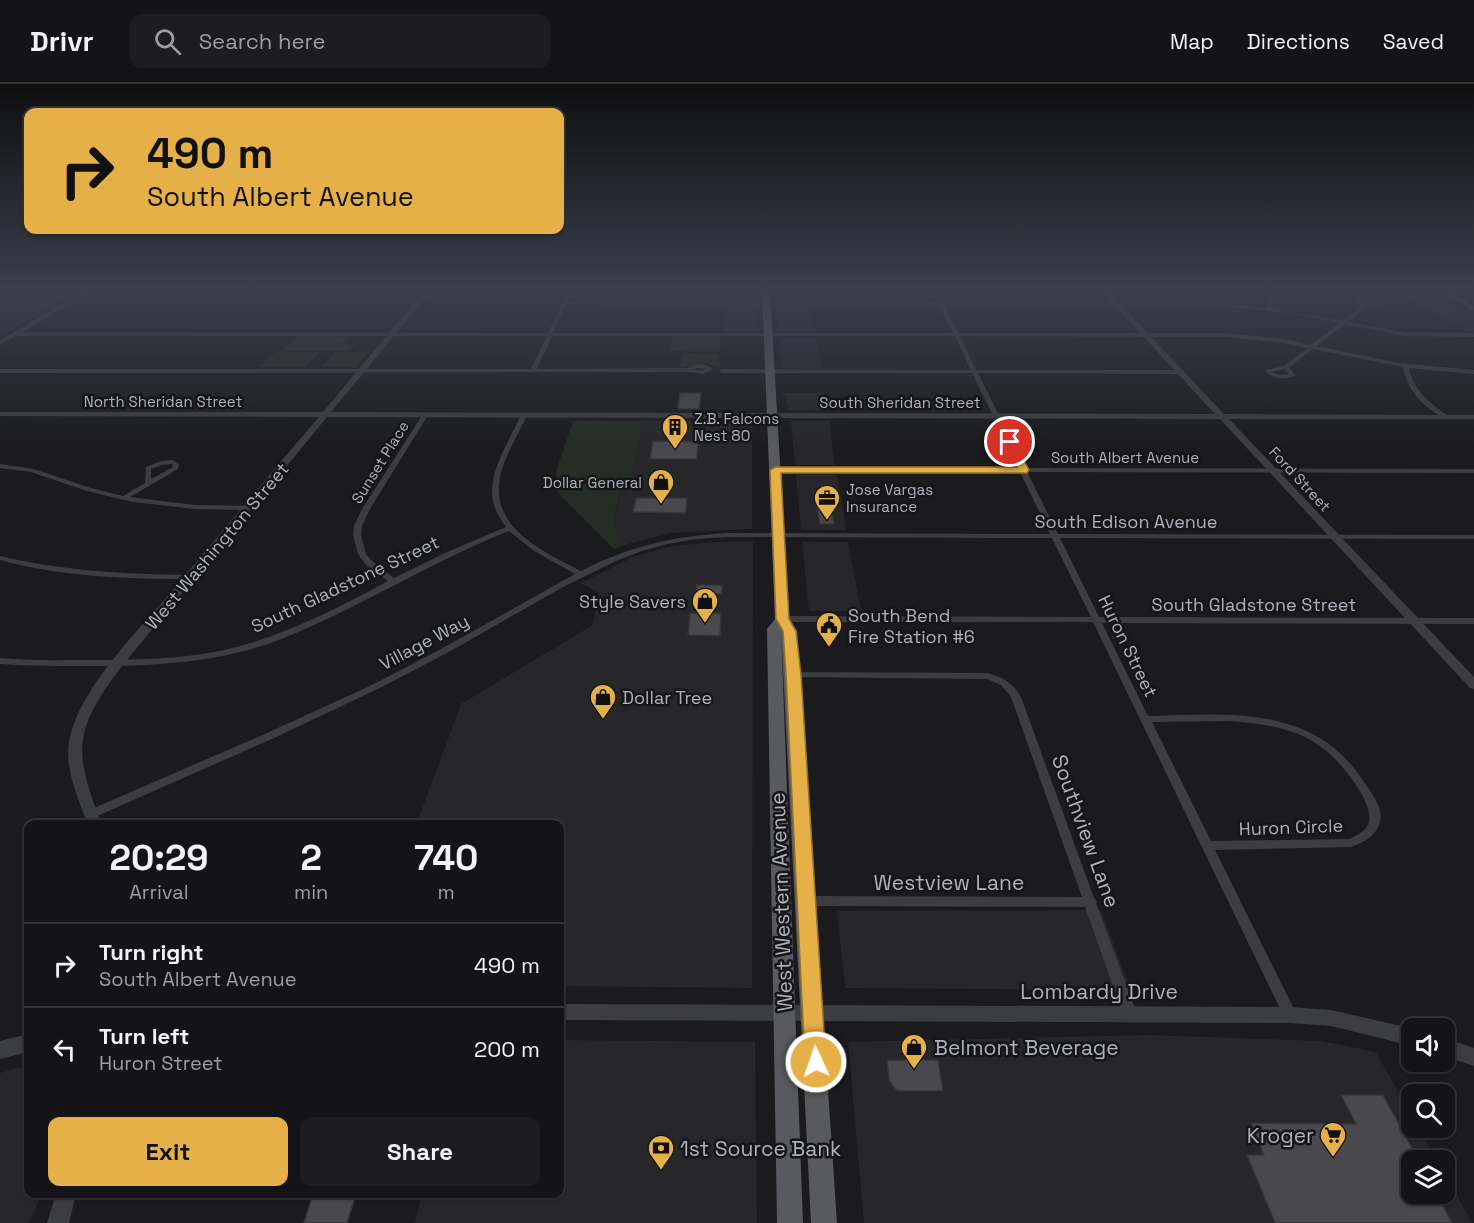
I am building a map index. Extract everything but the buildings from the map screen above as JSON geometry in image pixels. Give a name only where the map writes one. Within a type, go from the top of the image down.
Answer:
[{"type":"main road","name":"West Western Avenue","points":[[769,344],[782,619],[790,631],[794,675],[824,1223]]},
{"type":"main road","name":"West Western Avenue","points":[[782,619],[774,629],[790,1223]]},
{"type":"street","name":"West Washington Street","points":[[93,819],[76,773],[75,740],[89,702],[118,663],[385,344]]},
{"type":"street","points":[[533,371],[545,344]]},
{"type":"street","name":"Huron Street","points":[[961,344],[1290,1015]]},
{"type":"street","name":"Ford Street","points":[[1153,344],[1474,685]]},
{"type":"street","points":[[1296,344],[1406,366],[1474,372]]},
{"type":"street","points":[[1286,367],[1316,344]]},
{"type":"street","points":[[1406,366],[1407,378],[1413,389],[1446,417]]},
{"type":"street","points":[[0,371],[691,370]]},
{"type":"street","points":[[722,371],[1180,372]]},
{"type":"street","name":"North Sheridan Street","points":[[0,414],[327,415]]},
{"type":"street","name":"South Sheridan Street","points":[[327,415],[1474,417]]},
{"type":"street","name":"Sunset Place","points":[[393,581],[362,554],[357,535],[358,526],[366,509],[425,415]]},
{"type":"street","points":[[525,415],[502,464],[496,486],[499,509],[510,528],[529,545],[580,574]]},
{"type":"street","points":[[0,466],[41,472],[89,490],[124,498],[175,506],[248,508]]},
{"type":"street","name":"South Albert Avenue","points":[[775,470],[1474,471]]},
{"type":"street","points":[[124,498],[148,484]]},
{"type":"street","name":"South Gladstone Street","points":[[0,661],[183,662],[230,653],[278,637],[475,542],[510,528]]},
{"type":"street","name":"Village Way","points":[[93,819],[378,686],[580,574],[621,554],[673,539],[713,536],[779,536]]},
{"type":"street","name":"South Edison Avenue","points":[[779,536],[1474,537]]},
{"type":"street","points":[[0,558],[69,572],[109,576],[190,577]]},
{"type":"street","name":"South Gladstone Street","points":[[782,619],[1474,621]]},
{"type":"street","name":"Southview Lane","points":[[794,675],[987,676],[1001,679],[1009,685],[1016,697],[1130,1014]]},
{"type":"street","name":"Huron Circle","points":[[1145,719],[1256,719],[1300,730],[1337,753],[1368,795],[1374,812],[1373,825],[1369,833],[1351,843],[1207,846]]},
{"type":"street","name":"Westview Lane","points":[[807,901],[1091,902]]},
{"type":"street","name":"Lombardy Drive","points":[[564,1012],[1290,1015],[1331,1018],[1401,1034]]},
{"type":"street","points":[[0,1050],[24,1044]]},
{"type":"street","points":[[1455,1050],[1474,1056]]},
{"type":"street","points":[[58,1223],[65,1198]]},
{"type":"shaded area","points":[[289,344],[355,344],[349,351],[282,351]]},
{"type":"shaded area","points":[[671,344],[721,344],[720,352],[670,351]]},
{"type":"shaded area","points":[[779,344],[817,344],[822,368],[781,368]]},
{"type":"shaded area","points":[[275,352],[320,352],[305,367],[259,367]]},
{"type":"shaded area","points":[[335,352],[368,352],[356,367],[321,367]]},
{"type":"shaded area","points":[[682,353],[719,354],[720,368],[704,363],[680,368]]},
{"type":"shaded area","points":[[783,393],[824,393],[827,410],[789,410]]},
{"type":"shaded area","points":[[573,421],[643,421],[630,485],[621,488],[616,511],[616,531],[624,545],[614,549],[555,490],[557,468]]},
{"type":"shaded area","points":[[643,421],[752,421],[752,529],[671,533],[624,545],[616,536],[613,524],[621,488],[630,485]]},
{"type":"shaded area","points":[[791,421],[829,421],[835,465],[795,465]]},
{"type":"shaded area","points":[[796,475],[837,475],[846,530],[801,530]]},
{"type":"shaded area","points":[[716,542],[753,542],[752,988],[564,986],[564,820],[418,820],[461,704],[593,625],[599,593],[581,583],[635,556],[673,546]]},
{"type":"shaded area","points":[[802,542],[848,542],[861,611],[809,611]]},
{"type":"shaded area","points":[[1101,910],[1131,990],[845,988],[837,911]]},
{"type":"shaded area","points":[[1147,1035],[1322,1041],[1376,1052],[1401,1097],[1401,1138],[1424,1138],[1431,1150],[1401,1150],[1401,1204],[1455,1204],[1455,1192],[1472,1223],[864,1223],[848,1042]]},
{"type":"shaded area","points":[[564,1040],[755,1042],[757,1223],[415,1223],[421,1198],[564,1198]]},
{"type":"shaded area","points":[[24,1066],[24,1198],[40,1198],[29,1223],[0,1223],[0,1073]]},
{"type":"place","name":"Z.B. Falcons Nest 80","points":[[675,450]]},
{"type":"place","name":"Dollar General","points":[[661,505]]},
{"type":"place","name":"Jose Vargas Insurance","points":[[827,521]]},
{"type":"place","name":"Style Savers","points":[[705,624]]},
{"type":"place","name":"South Bend Fire Station #6","points":[[829,648]]},
{"type":"place","name":"Dollar Tree","points":[[603,720]]},
{"type":"place","name":"Belmont Beverage","points":[[914,1070]]},
{"type":"place","name":"Kroger","points":[[1333,1158]]},
{"type":"place","name":"1st Source Bank","points":[[661,1171]]},
{"type":"route","points":[[816,1062],[794,675],[790,631],[782,619],[775,470],[1023,470],[1010,442]]}]
